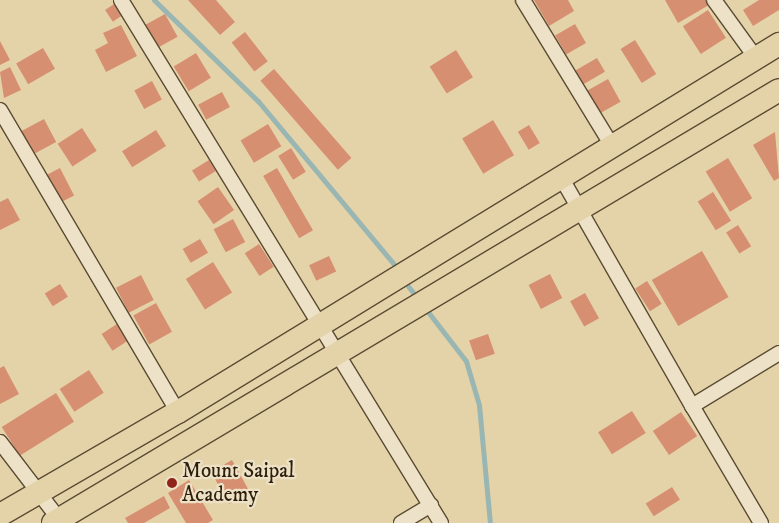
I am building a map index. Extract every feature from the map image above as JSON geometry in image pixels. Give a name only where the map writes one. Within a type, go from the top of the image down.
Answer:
[{"type":"main road","points":[[0,515],[178,412],[779,44]]},
{"type":"main road","points":[[58,522],[408,312],[581,211],[779,90]]},
{"type":"street","points":[[121,0],[336,355],[441,523]]},
{"type":"street","points":[[523,0],[612,146]]},
{"type":"street","points":[[714,0],[756,58]]},
{"type":"street","points":[[0,110],[178,412]]},
{"type":"street","points":[[561,177],[692,406],[762,523]]},
{"type":"street","points":[[692,406],[779,354]]},
{"type":"street","points":[[0,442],[39,492],[58,522]]},
{"type":"street","points":[[401,523],[431,505]]},
{"type":"building","points":[[120,0],[128,12],[113,22],[105,10]]},
{"type":"building","points":[[188,0],[216,0],[235,22],[220,35]]},
{"type":"building","points":[[534,0],[568,0],[574,11],[549,26]]},
{"type":"building","points":[[665,0],[706,0],[709,5],[678,23]]},
{"type":"building","points":[[759,0],[779,0],[779,10],[753,26],[743,10]]},
{"type":"building","points":[[708,10],[726,38],[701,54],[683,26]]},
{"type":"building","points":[[165,14],[178,37],[154,50],[141,27]]},
{"type":"building","points":[[575,24],[586,43],[566,55],[555,36]]},
{"type":"building","points":[[121,25],[137,56],[106,72],[95,50],[108,43],[103,33]]},
{"type":"building","points":[[245,32],[268,61],[254,72],[232,42]]},
{"type":"building","points":[[635,40],[656,74],[642,83],[621,49]]},
{"type":"building","points":[[0,41],[10,60],[0,65]]},
{"type":"building","points":[[43,48],[55,69],[28,84],[16,64]]},
{"type":"building","points":[[456,50],[473,77],[447,94],[430,66]]},
{"type":"building","points":[[196,53],[211,78],[189,91],[174,66]]},
{"type":"building","points":[[597,58],[605,72],[583,84],[575,70]]},
{"type":"building","points":[[10,67],[21,90],[4,98],[0,72]]},
{"type":"building","points":[[274,69],[351,158],[338,170],[260,81]]},
{"type":"building","points":[[608,79],[621,102],[600,113],[587,91]]},
{"type":"building","points":[[152,81],[162,100],[144,109],[134,90]]},
{"type":"building","points":[[222,92],[230,107],[206,120],[198,105]]},
{"type":"building","points":[[44,119],[56,142],[32,155],[20,132]]},
{"type":"building","points":[[493,120],[514,155],[483,174],[462,139]]},
{"type":"building","points":[[268,124],[281,146],[254,163],[241,140]]},
{"type":"building","points":[[529,125],[540,143],[529,150],[518,132]]},
{"type":"building","points":[[82,128],[97,151],[72,166],[58,144]]},
{"type":"building","points":[[156,130],[166,146],[132,167],[122,151]]},
{"type":"building","points":[[775,132],[779,178],[774,181],[753,145]]},
{"type":"building","points":[[291,148],[306,172],[293,180],[278,156]]},
{"type":"building","points":[[728,158],[752,198],[730,212],[706,171]]},
{"type":"building","points":[[209,160],[216,171],[199,182],[192,171]]},
{"type":"building","points":[[60,168],[74,196],[59,203],[45,176]]},
{"type":"building","points":[[277,168],[313,230],[299,238],[263,176]]},
{"type":"building","points":[[218,187],[234,210],[214,224],[198,201]]},
{"type":"building","points":[[713,192],[731,221],[716,230],[698,202]]},
{"type":"building","points":[[8,198],[20,220],[0,230],[0,202]]},
{"type":"building","points":[[233,219],[245,242],[226,252],[214,229]]},
{"type":"building","points":[[738,225],[751,246],[739,254],[726,232]]},
{"type":"building","points":[[200,239],[208,253],[191,263],[183,249]]},
{"type":"building","points":[[259,244],[274,267],[259,276],[245,253]]},
{"type":"building","points":[[702,251],[728,297],[678,326],[652,280]]},
{"type":"building","points":[[329,256],[336,271],[316,281],[309,265]]},
{"type":"building","points":[[213,262],[232,293],[205,309],[186,279]]},
{"type":"building","points":[[550,274],[562,298],[541,309],[529,285]]},
{"type":"building","points":[[141,275],[154,300],[129,313],[116,288]]},
{"type":"building","points":[[647,281],[662,304],[650,311],[635,289]]},
{"type":"building","points":[[60,284],[68,297],[53,306],[45,294]]},
{"type":"building","points":[[585,293],[599,318],[584,327],[570,301]]},
{"type":"building","points":[[156,303],[172,332],[149,344],[133,316]]},
{"type":"building","points":[[120,322],[131,339],[112,351],[102,334]]},
{"type":"building","points":[[488,334],[495,354],[476,360],[469,341]]},
{"type":"building","points":[[4,366],[19,394],[0,404],[0,368]]},
{"type":"building","points":[[89,370],[104,393],[74,412],[60,389]]},
{"type":"building","points":[[56,393],[74,422],[20,456],[2,427]]},
{"type":"building","points":[[632,411],[646,433],[612,454],[598,432]]},
{"type":"building","points":[[681,412],[697,436],[669,455],[653,431]]},
{"type":"building","points":[[232,460],[250,492],[229,504],[211,472]]},
{"type":"building","points":[[189,480],[213,520],[208,523],[186,523],[168,493]]},
{"type":"building","points":[[672,487],[680,500],[654,516],[646,503]]},
{"type":"building","points":[[164,496],[170,508],[144,523],[128,523],[125,518]]},
{"type":"waterway","points":[[154,0],[258,101],[394,264]]},
{"type":"waterway","points":[[408,286],[418,299]]},
{"type":"waterway","points":[[425,308],[466,361],[479,405],[490,523]]},
{"type":"place","name":"Mount Saipal Academy","points":[[172,483]]}]
